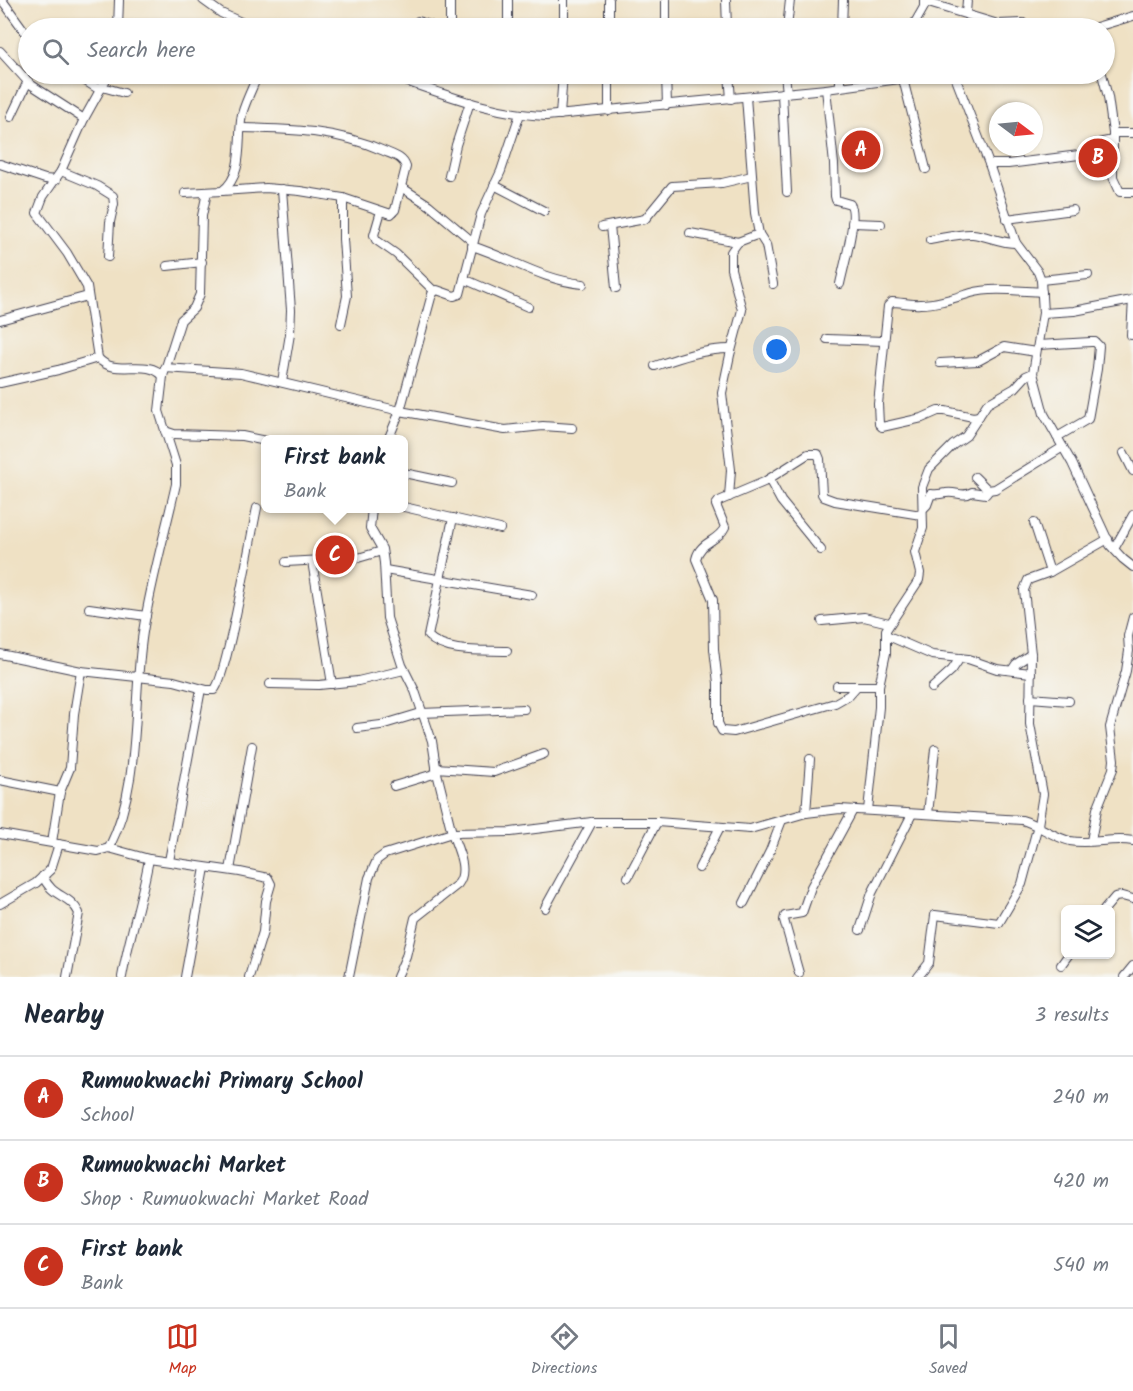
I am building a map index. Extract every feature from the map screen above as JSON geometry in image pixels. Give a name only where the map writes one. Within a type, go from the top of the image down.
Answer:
[{"type":"street","points":[[2,0],[18,22]]},
{"type":"street","points":[[118,18],[119,0]]},
{"type":"street","points":[[203,0],[232,18]]},
{"type":"street","points":[[450,0],[450,18]]},
{"type":"street","points":[[508,0],[508,18]]},
{"type":"street","points":[[564,0],[564,18]]},
{"type":"street","points":[[609,0],[609,18]]},
{"type":"street","points":[[666,0],[666,18]]},
{"type":"street","points":[[726,0],[727,18]]},
{"type":"street","points":[[788,18],[789,0]]},
{"type":"street","points":[[842,18],[843,0]]},
{"type":"street","points":[[966,13],[967,0]]},
{"type":"street","points":[[916,18],[924,1],[981,18]]},
{"type":"street","points":[[1115,21],[1133,16]]},
{"type":"street","points":[[0,51],[18,70]]},
{"type":"street","points":[[11,117],[27,84]]},
{"type":"street","points":[[32,84],[84,119]]},
{"type":"street","points":[[93,84],[123,93]]},
{"type":"street","points":[[103,84],[84,119],[61,171],[43,197],[37,213],[87,287],[98,358],[109,366],[152,369],[159,372],[232,372],[400,411],[505,430],[538,426],[572,428]]},
{"type":"street","points":[[222,191],[231,182],[236,168],[242,113],[254,84]]},
{"type":"street","points":[[415,84],[470,102],[520,114],[560,115],[860,84]]},
{"type":"street","points":[[560,115],[561,84]]},
{"type":"street","points":[[609,84],[609,111]]},
{"type":"street","points":[[666,84],[667,105]]},
{"type":"street","points":[[730,84],[731,99]]},
{"type":"street","points":[[785,84],[787,192]]},
{"type":"street","points":[[907,84],[926,170]]},
{"type":"street","points":[[958,84],[1016,243],[1038,272],[1041,280],[1043,313],[1033,373],[1044,414],[1063,447],[1108,539],[1114,549],[1133,567]]},
{"type":"street","points":[[1105,84],[1113,137],[1113,177],[1120,192],[1133,192]]},
{"type":"street","points":[[826,88],[835,196],[836,200],[853,206],[852,223],[840,284]]},
{"type":"street","points":[[746,97],[755,213],[759,234],[766,245],[773,285]]},
{"type":"street","points":[[449,176],[470,102]]},
{"type":"street","points":[[381,211],[374,236],[376,240],[396,254],[434,291],[454,296],[460,294],[481,214],[510,148],[520,114]]},
{"type":"street","points":[[185,194],[266,188],[282,189],[343,198],[393,213],[406,167],[400,158],[347,137],[299,129],[241,128]]},
{"type":"street","points":[[989,164],[1008,164],[1085,154],[1093,144],[1133,133]]},
{"type":"street","points":[[0,164],[45,180],[56,180]]},
{"type":"street","points":[[61,171],[113,195],[108,257]]},
{"type":"street","points":[[616,288],[606,226],[645,219],[672,186],[722,183],[752,176]]},
{"type":"street","points":[[494,185],[544,211]]},
{"type":"street","points":[[401,187],[429,205],[473,244],[540,275],[567,283],[583,284]]},
{"type":"street","points":[[282,189],[291,310],[290,334],[282,382]]},
{"type":"street","points":[[109,848],[120,820],[129,782],[137,678],[146,616],[176,484],[176,465],[159,411],[164,372],[181,320],[197,302],[200,294],[202,216],[207,192]]},
{"type":"street","points":[[341,324],[347,296],[343,198]]},
{"type":"street","points":[[1008,219],[1072,210]]},
{"type":"street","points":[[852,223],[881,224]]},
{"type":"street","points":[[690,233],[738,242],[759,234]]},
{"type":"street","points":[[930,240],[974,234],[1006,243],[1016,243]]},
{"type":"street","points":[[729,497],[731,470],[723,393],[731,349],[742,310],[731,269],[731,252],[738,242]]},
{"type":"street","points":[[167,266],[202,262]]},
{"type":"street","points":[[1041,280],[1088,275]]},
{"type":"street","points":[[464,279],[528,307]]},
{"type":"street","points":[[390,435],[400,411],[417,342],[434,291]]},
{"type":"street","points":[[979,416],[938,411],[922,418],[882,427],[879,424],[880,379],[888,306],[892,302],[921,304],[952,299],[972,292],[1042,292]]},
{"type":"street","points":[[0,320],[88,296]]},
{"type":"street","points":[[1043,313],[1074,311],[1130,302],[1133,299]]},
{"type":"street","points":[[1131,334],[1133,299]]},
{"type":"street","points":[[827,339],[884,341]]},
{"type":"street","points":[[940,363],[978,361],[1004,347],[1037,348],[1095,342],[1099,346],[1097,369],[1088,419],[1057,437]]},
{"type":"street","points":[[655,366],[687,354],[710,349],[731,349]]},
{"type":"street","points":[[0,383],[98,358]]},
{"type":"street","points":[[868,810],[879,707],[879,686],[886,653],[886,635],[889,623],[919,580],[920,573],[915,552],[923,528],[922,487],[929,469],[953,445],[966,436],[987,404],[1015,388],[1026,376],[1033,373]]},
{"type":"street","points":[[165,431],[174,434],[242,436],[261,440]]},
{"type":"street","points":[[922,512],[931,494],[940,495],[947,492],[967,495],[972,492],[986,494],[989,490],[1007,483],[1063,447]]},
{"type":"street","points":[[857,686],[844,699],[785,718],[727,733],[722,731],[718,723],[714,600],[696,559],[701,547],[723,532],[725,527],[716,510],[716,505],[719,501],[769,479],[808,454],[814,453],[818,454],[820,459],[822,494],[829,500],[922,512]]},
{"type":"street","points":[[1124,453],[1133,471]]},
{"type":"street","points":[[408,474],[452,483]]},
{"type":"street","points":[[975,477],[989,490]]},
{"type":"street","points":[[769,479],[781,501],[821,550]]},
{"type":"street","points":[[0,654],[81,671],[174,681],[201,689],[214,690],[221,679],[257,507]]},
{"type":"street","points":[[408,508],[500,529]]},
{"type":"street","points":[[372,513],[370,528],[382,551],[385,570],[387,618],[404,670],[416,691],[432,741],[437,770],[463,867],[463,879],[415,918],[406,956],[397,977]]},
{"type":"street","points":[[1114,549],[1133,515]]},
{"type":"street","points":[[453,518],[428,636],[458,649],[507,651]]},
{"type":"street","points":[[1034,523],[1050,572]]},
{"type":"street","points":[[918,977],[928,963],[935,915],[999,923],[1022,884],[1038,825],[1043,794],[1030,724],[1031,654],[1024,590],[1028,580],[1050,572],[1108,539]]},
{"type":"street","points":[[286,562],[358,558],[382,551]]},
{"type":"street","points":[[312,561],[332,684]]},
{"type":"street","points":[[385,570],[532,595]]},
{"type":"street","points":[[89,608],[146,616]]},
{"type":"street","points":[[822,621],[864,617],[889,623]]},
{"type":"street","points":[[1091,841],[1097,809],[1113,769],[1110,727],[1126,671],[1129,651],[1128,636],[1133,617]]},
{"type":"street","points":[[886,635],[932,655],[960,658],[997,669],[1031,673]]},
{"type":"street","points":[[1012,670],[1016,664],[1031,654]]},
{"type":"street","points":[[932,688],[952,670],[960,658]]},
{"type":"street","points":[[270,684],[332,684],[358,681],[404,670]]},
{"type":"street","points":[[0,904],[36,883],[51,869],[60,792],[70,768],[74,714],[81,671]]},
{"type":"street","points":[[837,686],[879,686]]},
{"type":"street","points":[[169,861],[201,689]]},
{"type":"street","points":[[1030,698],[1069,701]]},
{"type":"street","points":[[357,728],[381,725],[422,713],[524,710]]},
{"type":"street","points":[[230,870],[252,746]]},
{"type":"street","points":[[928,814],[935,750]]},
{"type":"street","points":[[394,786],[437,770],[494,772],[544,754]]},
{"type":"street","points":[[806,813],[810,759]]},
{"type":"street","points":[[0,780],[60,792]]},
{"type":"street","points":[[349,977],[369,878],[377,860],[385,854],[453,833],[511,832],[526,828],[591,822],[657,822],[750,829],[806,813],[832,809],[1022,820],[1069,840],[1133,841]]},
{"type":"street","points":[[799,973],[784,920],[785,916],[802,913],[811,887],[853,810]]},
{"type":"street","points":[[860,930],[872,893],[912,814]]},
{"type":"street","points":[[744,903],[770,851],[782,820]]},
{"type":"street","points":[[544,908],[591,822]]},
{"type":"street","points":[[628,876],[657,822]]},
{"type":"street","points":[[699,868],[720,827]]},
{"type":"street","points":[[0,834],[98,851],[109,848],[149,858],[230,870],[270,879],[263,932],[249,977]]},
{"type":"street","points":[[122,977],[126,952],[144,889],[149,858]]},
{"type":"street","points":[[185,977],[205,868]]},
{"type":"street","points":[[44,876],[47,886],[74,904],[79,913],[67,977]]},
{"type":"street","points":[[1108,905],[1115,897],[1133,899]]},
{"type":"street","points":[[1061,965],[1065,959]]},
{"type":"street","points":[[1124,977],[1133,966]]},
{"type":"place","name":"Rumuokwachi Primary School","points":[[861,150]]},
{"type":"place","name":"Rumuokwachi Market","points":[[1098,158]]},
{"type":"place","name":"First bank","points":[[335,555]]}]
